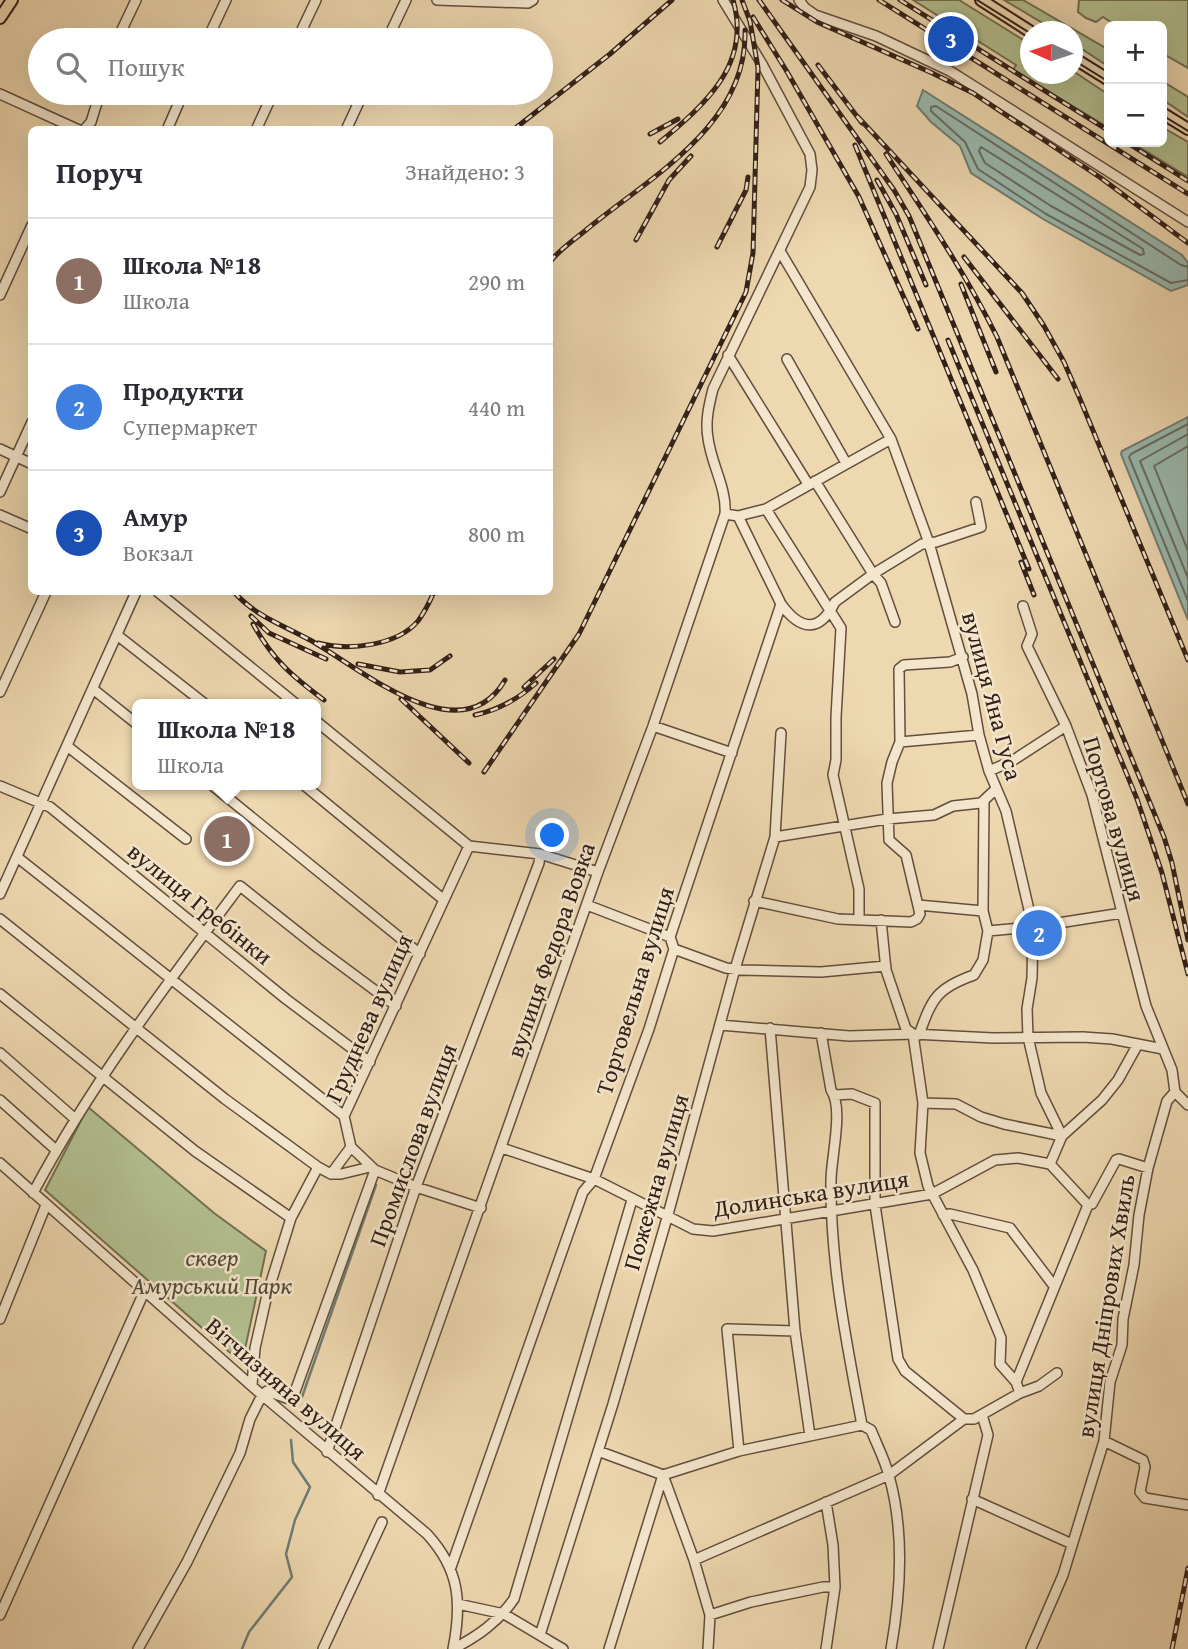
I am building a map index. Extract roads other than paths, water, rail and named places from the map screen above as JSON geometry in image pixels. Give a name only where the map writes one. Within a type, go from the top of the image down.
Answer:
[{"type":"main road","points":[[0,18],[12,0]]},
{"type":"main road","points":[[981,0],[1020,25]]},
{"type":"main road","points":[[1083,63],[1104,77]]},
{"type":"main road","points":[[1167,116],[1188,129]]},
{"type":"street","points":[[123,28],[136,0]]},
{"type":"street","points":[[213,28],[226,0]]},
{"type":"street","points":[[303,28],[316,0]]},
{"type":"street","points":[[393,28],[406,0]]},
{"type":"street","points":[[437,0],[528,3],[533,0]]},
{"type":"street","points":[[723,0],[762,64],[810,154],[813,170],[810,187],[728,355],[881,583],[895,622]]},
{"type":"street","points":[[799,0],[815,15],[922,55],[1188,222]]},
{"type":"street","points":[[1,98],[71,126]]},
{"type":"street","points":[[86,126],[91,122],[96,105]]},
{"type":"street","points":[[169,126],[178,105]]},
{"type":"street","points":[[258,126],[267,105]]},
{"type":"street","points":[[348,126],[357,105]]},
{"type":"street","points":[[0,295],[28,234]]},
{"type":"street","name":"вулиця Яна Гуса","points":[[780,250],[891,439],[929,543],[963,657],[989,771],[1006,811],[1033,927],[1032,978],[1027,1009],[1028,1037],[1041,1093],[1062,1136]]},
{"type":"street","name":"вулиця Федора Вовка","points":[[378,1495],[598,873],[653,726],[725,514],[724,498],[708,439],[707,414],[713,389],[728,355]]},
{"type":"street","points":[[787,359],[846,463]]},
{"type":"street","points":[[0,492],[28,430]]},
{"type":"street","points":[[725,514],[738,516],[766,509],[891,439]]},
{"type":"street","points":[[0,449],[28,462]]},
{"type":"street","points":[[738,516],[781,604],[791,619],[804,625],[817,622],[831,610],[835,602],[914,549],[981,527],[976,502]]},
{"type":"street","points":[[766,509],[841,628],[836,760],[833,775],[859,889],[859,920]]},
{"type":"street","points":[[0,514],[28,527]]},
{"type":"street","points":[[0,692],[45,595]]},
{"type":"street","points":[[0,894],[135,595]]},
{"type":"street","points":[[162,595],[290,699]]},
{"type":"street","name":"Торговельна вулиця","points":[[451,1567],[583,1192],[594,1179],[649,1029],[674,949],[670,937],[781,604]]},
{"type":"street","name":"Портова вулиця","points":[[1023,606],[1032,634],[1027,646],[1066,726],[1092,795],[1146,1006],[1163,1049]]},
{"type":"street","points":[[117,635],[199,699]]},
{"type":"street","points":[[754,901],[838,919],[914,921],[920,914],[906,855],[889,840],[887,819],[887,783],[891,762],[900,742],[901,667],[906,664],[950,662],[963,657]]},
{"type":"street","points":[[93,689],[132,720]]},
{"type":"street","points":[[321,725],[469,846],[540,854],[598,873]]},
{"type":"street","points":[[653,726],[732,754]]},
{"type":"street","points":[[989,771],[1012,761],[1066,726]]},
{"type":"street","name":"Пожежна вулиця","points":[[540,1636],[667,1218],[734,970],[775,837],[781,733]]},
{"type":"street","points":[[900,742],[979,735]]},
{"type":"street","points":[[68,746],[186,839]]},
{"type":"street","name":"вулиця Гребінки","points":[[0,786],[50,807],[286,999],[370,1062]]},
{"type":"street","points":[[775,837],[887,819],[934,815],[953,806],[984,802],[996,789]]},
{"type":"street","points":[[218,790],[420,954]]},
{"type":"street","points":[[310,790],[444,900]]},
{"type":"street","points":[[984,802],[983,911],[988,931],[983,960],[975,975],[950,984],[940,992],[930,1005],[916,1035],[923,1103],[919,1153],[932,1194],[972,1270],[1001,1338],[1000,1364],[1016,1382],[1020,1393]]},
{"type":"street","name":"Груднева вулиця","points":[[351,1147],[344,1116],[469,846]]},
{"type":"street","name":"Промислова вулиця","points":[[327,1452],[416,1186],[539,863],[540,854]]},
{"type":"street","points":[[17,857],[344,1116]]},
{"type":"street","points":[[33,1193],[74,1118],[240,886],[317,948],[396,1006]]},
{"type":"street","points":[[587,905],[670,937]]},
{"type":"street","points":[[918,905],[983,911]]},
{"type":"street","points":[[988,931],[1122,913]]},
{"type":"street","points":[[0,919],[225,1099],[318,1167],[331,1174],[372,1168]]},
{"type":"street","points":[[881,920],[886,966],[906,1029],[916,1035]]},
{"type":"street","points":[[674,949],[734,970],[821,972],[886,966]]},
{"type":"street","points":[[0,994],[195,1151],[291,1218]]},
{"type":"street","points":[[720,1025],[849,1036],[1083,1037],[1138,1044],[1163,1049],[1172,1070],[1175,1092],[1188,1105]]},
{"type":"street","points":[[770,1028],[795,1331],[810,1436]]},
{"type":"street","points":[[821,1033],[831,1090],[835,1095],[831,1212],[843,1319],[862,1425]]},
{"type":"street","points":[[1088,1205],[1050,1164],[1062,1136],[1102,1100],[1118,1080],[1138,1044]]},
{"type":"street","points":[[0,1052],[74,1118]]},
{"type":"street","name":"вулиця Дніпрових Хвиль","points":[[1031,1649],[1063,1575],[1104,1441],[1110,1382],[1122,1345],[1123,1319],[1148,1168],[1167,1101],[1175,1092]]},
{"type":"street","points":[[835,1095],[852,1094],[875,1103],[875,1205],[898,1359],[905,1371],[964,1419]]},
{"type":"street","points":[[0,1100],[56,1150]]},
{"type":"street","points":[[923,1103],[956,1104],[1004,1124],[1062,1136]]},
{"type":"street","points":[[331,1174],[351,1147],[365,1158],[372,1168],[481,1208]]},
{"type":"street","name":"Долинська вулиця","points":[[502,1148],[594,1179],[693,1230],[713,1231],[932,1194],[995,1160],[1018,1158],[1050,1164]]},
{"type":"street","points":[[1016,1382],[1088,1205],[1092,1204],[1116,1160],[1148,1168]]},
{"type":"street","name":"Вітчизняна вулиця","points":[[0,1163],[441,1549],[451,1567],[458,1604],[453,1649]]},
{"type":"street","points":[[252,1385],[255,1348],[264,1308],[291,1218],[318,1167]]},
{"type":"street","points":[[138,1649],[187,1562],[240,1453],[250,1419],[262,1395],[267,1391],[292,1400],[372,1168]]},
{"type":"street","points":[[453,1649],[479,1635],[504,1614],[514,1599],[632,1200]]},
{"type":"street","points":[[0,1319],[46,1205]]},
{"type":"street","points":[[943,1215],[950,1214],[1010,1228],[1054,1286]]},
{"type":"street","points":[[0,1615],[145,1290]]},
{"type":"street","points":[[739,1451],[727,1329],[795,1331]]},
{"type":"street","points":[[694,1560],[889,1475],[964,1419],[974,1419],[1020,1393],[1039,1386],[1057,1373]]},
{"type":"street","points":[[938,1649],[988,1435],[982,1415]]},
{"type":"street","points":[[597,1451],[663,1475],[739,1451],[862,1425],[871,1430],[889,1475],[898,1527],[899,1602],[891,1649]]},
{"type":"street","points":[[1104,1441],[1143,1460],[1145,1467],[1140,1492],[1145,1498],[1188,1505]]},
{"type":"street","points":[[663,1475],[694,1560],[710,1615],[708,1649]]},
{"type":"street","points":[[609,1649],[663,1475]]},
{"type":"street","points":[[972,1499],[1072,1544]]},
{"type":"street","points":[[826,1502],[833,1545],[835,1587],[826,1649]]},
{"type":"street","points":[[323,1649],[382,1522]]},
{"type":"street","points":[[710,1615],[778,1596],[835,1587]]},
{"type":"street","points":[[458,1604],[504,1614],[563,1649]]},
{"type":"water","points":[[923,90],[1182,255],[1188,263],[1188,285],[1171,291],[1043,219],[971,173],[960,146],[931,122],[917,106]]},
{"type":"water","points":[[1188,417],[1188,620],[1121,454],[1122,451]]},
{"type":"waterway","points":[[302,1397],[376,1185]]},
{"type":"waterway","points":[[242,1649],[249,1632],[292,1577],[286,1554],[295,1520],[310,1487],[293,1462],[291,1440]]},
{"type":"tram line","points":[[977,0],[1020,27]]},
{"type":"tram line","points":[[1083,66],[1104,79]]},
{"type":"tram line","points":[[1167,118],[1188,131]]},
{"type":"railway","points":[[553,99],[672,0]]},
{"type":"railway","points":[[660,142],[707,98],[730,64],[736,44],[737,23],[733,0]]},
{"type":"railway","points":[[484,772],[579,634],[746,292],[753,253],[758,68],[750,21],[742,0]]},
{"type":"railway","points":[[759,0],[894,190],[909,216],[1164,837],[1188,940]]},
{"type":"railway","points":[[782,0],[817,22],[973,93],[1101,178],[1188,243]]},
{"type":"railway","points":[[879,0],[1188,194]]},
{"type":"railway","points":[[900,0],[1104,128]]},
{"type":"railway","points":[[753,17],[859,197],[918,329]]},
{"type":"railway","points":[[553,259],[691,146],[713,121],[730,94],[742,64],[745,30]]},
{"type":"railway","points":[[818,65],[862,123]]},
{"type":"railway","points":[[518,126],[545,105]]},
{"type":"railway","points":[[857,116],[1022,293],[1044,326],[1080,399],[1188,660]]},
{"type":"railway","points":[[650,134],[678,119]]},
{"type":"railway","points":[[855,145],[1029,569]]},
{"type":"railway","points":[[1134,147],[1188,181]]},
{"type":"railway","points":[[886,154],[958,266],[997,337],[1188,804]]},
{"type":"railway","points":[[636,240],[669,180],[691,156]]},
{"type":"railway","points":[[717,247],[746,190],[748,177]]},
{"type":"railway","points":[[877,180],[896,214],[926,285]]},
{"type":"railway","points":[[964,257],[1058,379]]},
{"type":"railway","points":[[961,284],[996,372]]},
{"type":"railway","points":[[948,340],[1137,799],[1162,873],[1188,974]]},
{"type":"railway","points":[[1021,562],[1034,595]]},
{"type":"railway","points":[[237,595],[260,614],[310,640],[382,685],[410,699],[437,708],[463,710],[486,701],[505,680]]},
{"type":"railway","points":[[318,643],[357,646],[398,636],[418,621],[433,595]]},
{"type":"railway","points":[[251,616],[269,633],[326,659]]},
{"type":"railway","points":[[253,624],[268,648],[284,666],[324,700]]},
{"type":"railway","points":[[358,664],[400,672],[430,670],[450,656]]},
{"type":"railway","points":[[524,687],[554,659]]},
{"type":"railway","points":[[475,715],[508,703],[536,683]]},
{"type":"railway","points":[[401,699],[469,763]]},
{"type":"railway","points":[[1172,1649],[1188,1568]]},
{"type":"place","name":"Амур","points":[[951,39]]},
{"type":"place","name":"Школа №18","points":[[227,839]]},
{"type":"place","name":"Продукти","points":[[1039,933]]},
{"type":"park label","name":"сквер Амурський Парк","points":[[212,1272]]}]
